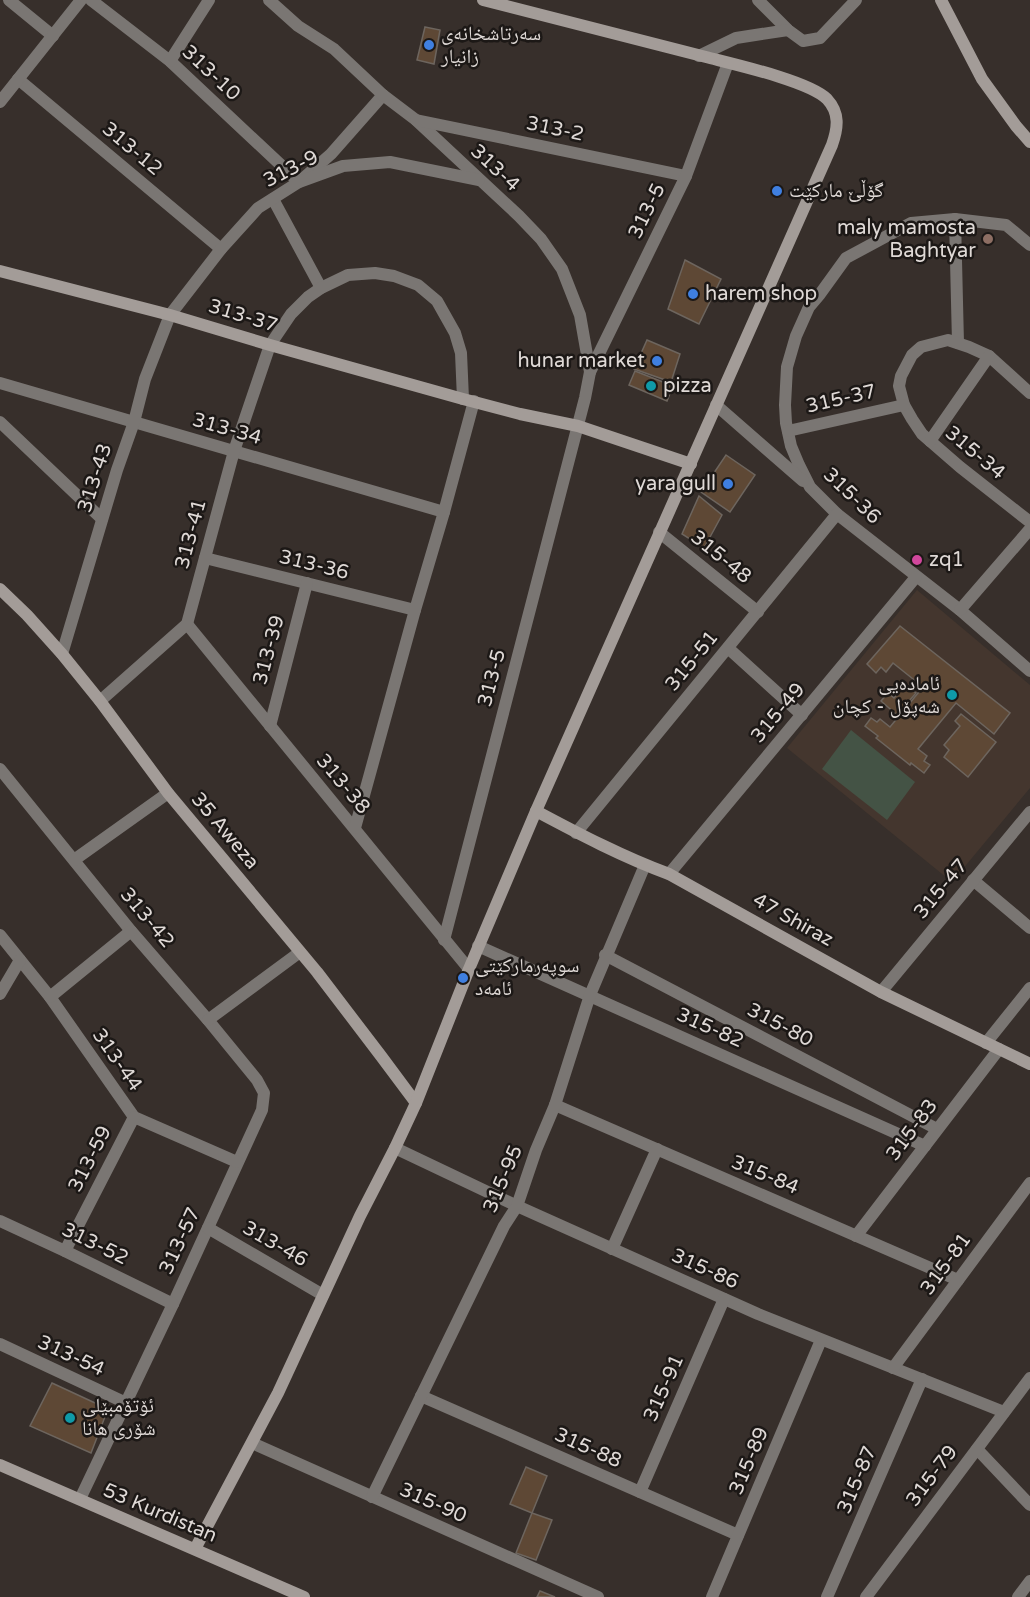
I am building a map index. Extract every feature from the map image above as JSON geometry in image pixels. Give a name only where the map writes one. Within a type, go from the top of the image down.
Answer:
[{"type":"street","points":[[9,0],[53,36]]},
{"type":"street","points":[[0,102],[81,0]]},
{"type":"street","name":"313-10","points":[[91,0],[170,61],[299,182]]},
{"type":"street","points":[[170,61],[209,0]]},
{"type":"street","name":"313-4","points":[[269,0],[298,26],[334,49],[383,95],[416,120],[541,239],[562,269],[580,315],[590,372],[578,426]]},
{"type":"street","points":[[195,1549],[278,1393],[360,1216],[416,1103],[478,946],[659,532],[832,146],[838,120],[826,97],[804,85],[728,63],[483,0]]},
{"type":"street","points":[[759,0],[788,30],[803,41],[820,38],[856,0]]},
{"type":"street","points":[[941,0],[982,79],[1030,142]]},
{"type":"street","points":[[699,56],[736,38],[788,30]]},
{"type":"street","name":"313-5","points":[[590,372],[686,176],[728,63]]},
{"type":"street","name":"313-12","points":[[18,79],[221,249]]},
{"type":"street","points":[[299,182],[331,154],[383,95]]},
{"type":"street","name":"313-2","points":[[416,120],[686,176]]},
{"type":"street","name":"313-9","points":[[170,315],[221,249],[258,208],[299,182],[343,166],[390,162],[479,180]]},
{"type":"street","points":[[273,199],[321,288]]},
{"type":"street","points":[[958,343],[955,219],[1006,225],[1030,245]]},
{"type":"street","name":"315-36","points":[[955,219],[911,224],[846,258],[809,307],[796,336],[787,367],[785,405],[788,431],[791,446],[810,487],[837,514],[960,610],[1030,671]]},
{"type":"street","name":"313-37","points":[[0,271],[170,315],[520,414],[578,426],[691,464]]},
{"type":"street","name":"313-41","points":[[187,624],[234,452],[270,345],[291,314],[308,297],[348,275],[375,273],[394,276],[418,285],[437,301],[455,333],[469,400]]},
{"type":"street","name":"313-43","points":[[62,654],[117,470],[135,422],[144,379],[170,315]]},
{"type":"street","points":[[904,405],[898,386],[912,355],[921,347],[948,340],[989,356],[1030,393]]},
{"type":"street","points":[[930,441],[989,356]]},
{"type":"street","name":"313-34","points":[[0,383],[444,512]]},
{"type":"street","points":[[355,828],[444,512],[469,400]]},
{"type":"street","points":[[716,405],[810,487]]},
{"type":"street","name":"315-37","points":[[788,431],[904,405]]},
{"type":"street","name":"315-34","points":[[904,405],[922,434],[1030,522]]},
{"type":"street","points":[[0,422],[102,519]]},
{"type":"street","name":"313-5","points":[[444,940],[578,426]]},
{"type":"street","name":"315-51","points":[[576,833],[837,514]]},
{"type":"street","points":[[960,610],[1030,529]]},
{"type":"street","name":"315-48","points":[[659,532],[758,612]]},
{"type":"street","name":"313-36","points":[[205,558],[415,610]]},
{"type":"street","name":"315-49","points":[[669,874],[916,577]]},
{"type":"street","name":"313-39","points":[[270,726],[307,584]]},
{"type":"street","name":"35 Aweza","points":[[0,589],[62,654],[168,793],[300,952],[416,1103]]},
{"type":"street","points":[[100,701],[187,624]]},
{"type":"street","name":"313-38","points":[[187,624],[469,969]]},
{"type":"street","points":[[728,648],[802,715]]},
{"type":"street","name":"313-42","points":[[0,770],[131,931],[208,1020],[257,1080],[264,1093]]},
{"type":"street","points":[[74,860],[168,793]]},
{"type":"street","name":"47 Shiraz","points":[[536,811],[576,833],[669,874],[881,992],[1030,1064]]},
{"type":"street","name":"315-47","points":[[881,992],[1030,812]]},
{"type":"street","name":"315-95","points":[[372,1497],[504,1226],[517,1206],[536,1150],[555,1105],[590,995],[645,865]]},
{"type":"street","points":[[973,880],[1030,928]]},
{"type":"street","points":[[50,997],[131,931]]},
{"type":"street","name":"313-44","points":[[0,935],[50,997],[134,1117],[237,1162]]},
{"type":"street","name":"315-82","points":[[478,946],[925,1146]]},
{"type":"street","points":[[208,1020],[300,952]]},
{"type":"street","name":"315-80","points":[[605,956],[937,1129]]},
{"type":"street","points":[[0,994],[20,960]]},
{"type":"street","points":[[986,1043],[1030,988]]},
{"type":"street","name":"315-83","points":[[856,1236],[999,1049]]},
{"type":"street","name":"313-57","points":[[80,1499],[262,1110],[264,1093]]},
{"type":"street","name":"315-84","points":[[555,1105],[958,1280]]},
{"type":"street","name":"313-59","points":[[65,1251],[134,1117]]},
{"type":"street","name":"315-86","points":[[395,1148],[517,1206],[724,1299],[1004,1412]]},
{"type":"street","points":[[612,1249],[657,1149]]},
{"type":"street","name":"315-81","points":[[893,1368],[1030,1183]]},
{"type":"street","name":"313-52","points":[[0,1221],[173,1304]]},
{"type":"street","name":"313-46","points":[[208,1228],[323,1294]]},
{"type":"street","name":"315-91","points":[[640,1492],[724,1299]]},
{"type":"street","name":"315-89","points":[[712,1597],[821,1340]]},
{"type":"street","name":"313-54","points":[[0,1344],[126,1403]]},
{"type":"street","name":"315-79","points":[[866,1597],[1030,1378]]},
{"type":"street","name":"315-87","points":[[827,1597],[922,1379]]},
{"type":"street","name":"315-88","points":[[421,1396],[738,1535]]},
{"type":"street","name":"315-90","points":[[252,1443],[597,1597]]},
{"type":"street","points":[[977,1449],[1030,1506]]},
{"type":"street","name":"53 Kurdistan","points":[[0,1465],[304,1597]]},
{"type":"street","points":[[1018,1597],[1030,1581]]},
{"type":"shaded area","points":[[917,590],[1030,685],[1030,788],[952,882],[787,748]]},
{"type":"green space","points":[[851,730],[915,782],[887,820],[822,769]]},
{"type":"building","name":"سەرتاشخانەی زانیار","points":[[425,27],[440,30],[434,64],[417,60]]},
{"type":"building","name":"harem shop","points":[[685,260],[721,279],[699,324],[668,309]]},
{"type":"building","name":"hunar market","points":[[647,340],[680,354],[671,382],[634,369]]},
{"type":"building","name":"pizza","points":[[635,371],[673,386],[667,401],[629,385]]},
{"type":"building","name":"yara gull","points":[[726,455],[755,475],[730,512],[701,492]]},
{"type":"building","points":[[699,496],[722,515],[704,548],[682,534]]},
{"type":"building","name":"ئامادەیی شەپۆل - کچان","points":[[900,626],[1010,713],[994,734],[956,703],[918,749],[927,756],[924,761],[930,765],[924,773],[876,738],[878,736],[865,726],[871,718],[877,722],[880,719],[890,727],[923,687],[893,663],[886,672],[881,667],[876,673],[867,664]]},
{"type":"building","points":[[905,685],[916,693],[897,715],[881,701],[888,693],[894,698]]},
{"type":"building","points":[[961,714],[996,742],[968,777],[944,757],[949,750],[944,745],[960,726],[955,721]]},
{"type":"building","name":"ئۆتۆمبێلی شۆری هانا","points":[[52,1383],[108,1409],[91,1453],[30,1426]]},
{"type":"building","points":[[526,1467],[547,1476],[532,1513],[510,1504]]},
{"type":"building","points":[[532,1513],[552,1520],[536,1560],[516,1553]]},
{"type":"building","points":[[540,1591],[555,1597],[537,1597]]},
{"type":"place","name":"سەرتاشخانەی زانیار","points":[[429,45]]},
{"type":"place","name":"گۆڵێ مارکێت","points":[[777,191]]},
{"type":"place","name":"maly mamosta Baghtyar","points":[[988,239]]},
{"type":"place","name":"harem shop","points":[[693,294]]},
{"type":"place","name":"hunar market","points":[[657,361]]},
{"type":"place","name":"pizza","points":[[651,386]]},
{"type":"place","name":"yara gull","points":[[728,484]]},
{"type":"place","name":"zq1","points":[[917,560]]},
{"type":"place","name":"ئامادەیی شەپۆل - کچان","points":[[952,695]]},
{"type":"place","name":"سوپەرمارکێتی ئامەد","points":[[463,978]]},
{"type":"place","name":"ئۆتۆمبێلی شۆری هانا","points":[[70,1418]]}]
